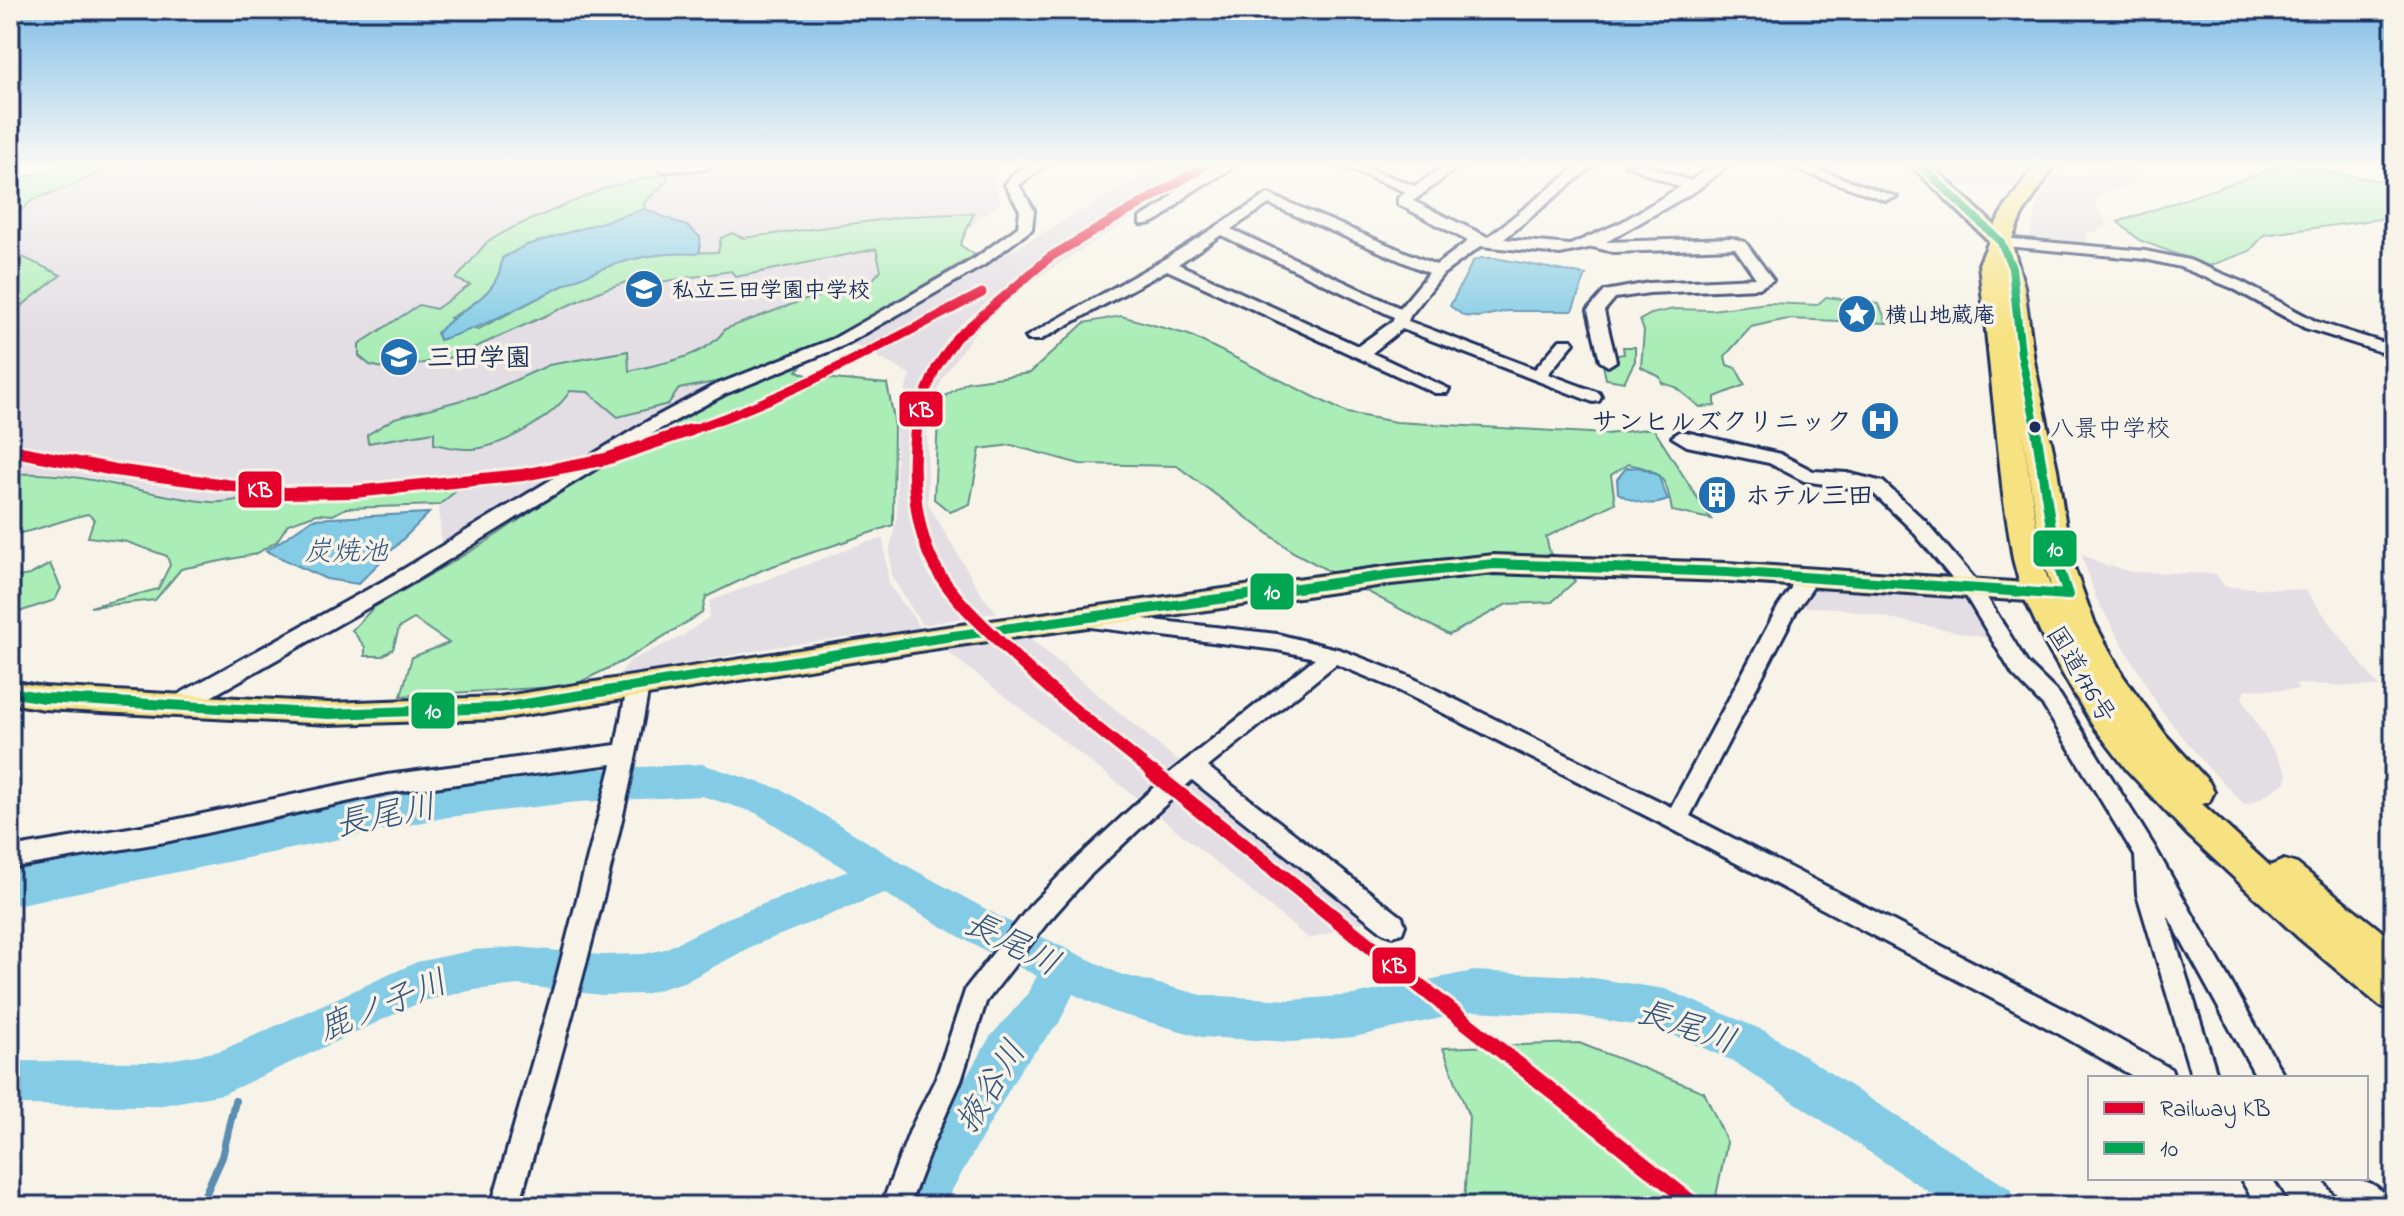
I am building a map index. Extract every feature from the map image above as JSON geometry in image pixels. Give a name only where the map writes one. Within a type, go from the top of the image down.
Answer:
[{"type":"highway","points":[[1996,253],[2008,222]]},
{"type":"highway","name":"国道176号","points":[[1996,253],[2017,495],[2027,559],[2138,722],[2184,780],[2262,856],[2394,964]]},
{"type":"highway","name":"国道176号","points":[[2052,594],[2061,645],[2102,714],[2139,761],[2211,834],[2313,927],[2394,993]]},
{"type":"main road","points":[[1976,222],[1996,253]]},
{"type":"main road","points":[[10,692],[44,698],[355,716],[427,715],[638,687],[770,664],[1078,619],[1391,575],[1494,564],[1556,564],[1803,577],[2052,594]]},
{"type":"street","points":[[178,705],[399,581],[654,425],[719,390],[839,342],[979,262],[1025,229],[1026,222]]},
{"type":"street","points":[[1034,337],[1171,261],[1231,222]]},
{"type":"street","points":[[1323,222],[1438,271]]},
{"type":"street","points":[[1441,222],[1485,242],[1549,250],[1591,242],[1628,222]]},
{"type":"street","points":[[1357,352],[1367,349],[1401,319],[1438,271],[1462,251],[1485,242],[1512,222]]},
{"type":"street","points":[[1220,229],[1401,319],[1537,377],[1593,397]]},
{"type":"street","points":[[1591,242],[1613,248],[1732,242],[1740,245],[1765,280],[1759,283],[1649,288],[1610,294],[1596,310],[1608,361]]},
{"type":"street","points":[[1996,253],[2145,255],[2184,263],[2237,285],[2311,325],[2394,351]]},
{"type":"street","points":[[1171,261],[1171,266],[1441,389]]},
{"type":"street","points":[[1537,377],[1566,343]]},
{"type":"street","points":[[1681,437],[1774,458],[1810,477],[1847,479],[1877,486],[1918,525],[1971,588],[2020,669],[2052,701],[2146,853],[2271,1076]]},
{"type":"street","points":[[1676,820],[1720,732],[1788,607],[1801,590],[1803,577]]},
{"type":"street","points":[[1078,619],[1277,642],[1334,655],[1401,682],[1676,820],[2070,1026],[2158,1076]]},
{"type":"street","points":[[895,1206],[948,1081],[975,996],[1038,915],[1080,870],[1192,767],[1334,655]]},
{"type":"street","points":[[505,1206],[569,980],[626,753],[638,687]]},
{"type":"street","points":[[10,858],[74,850],[387,784],[626,753]]},
{"type":"street","points":[[1192,767],[1393,925]]},
{"type":"street","points":[[2146,853],[2149,894],[2204,1076]]},
{"type":"street","points":[[2256,1180],[2275,1206]]},
{"type":"street","points":[[2343,1180],[2377,1206]]},
{"type":"shaded area","name":"三田学園","points":[[10,222],[977,222],[960,245],[975,255],[952,270],[820,345],[673,403],[510,505],[441,543],[439,505],[455,491],[262,492],[240,501],[211,503],[93,478],[48,472],[17,474],[10,467]]},
{"type":"shaded area","points":[[1062,222],[1126,222],[1047,271],[997,307],[971,337],[942,379],[927,420],[928,504],[983,597],[997,612],[922,625],[892,577],[890,548],[897,517],[896,425],[910,374],[851,343]]},
{"type":"shaded area","points":[[2034,222],[2105,222],[2108,227],[2086,234],[2088,245],[2029,242]]},
{"type":"shaded area","points":[[883,539],[889,585],[921,628],[780,646],[617,677],[631,660],[681,637],[709,617],[710,601],[867,542]]},
{"type":"shaded area","points":[[2081,553],[2109,568],[2110,565],[2130,572],[2216,574],[2225,587],[2305,590],[2379,687],[2295,684],[2299,690],[2245,689],[2242,697],[2287,773],[2286,782],[2254,802],[2244,804],[2205,764],[2160,709],[2096,598]]},
{"type":"shaded area","points":[[1813,586],[1969,595],[1997,640],[1840,608],[1805,607],[1802,602]]},
{"type":"shaded area","points":[[1029,638],[1178,761],[1141,801],[945,650]]},
{"type":"shaded area","points":[[1192,782],[1208,787],[1363,908],[1367,921],[1309,939],[1156,813]]},
{"type":"green space","points":[[526,222],[604,222],[525,246],[502,258],[497,278],[485,294],[450,318],[477,330],[594,269],[654,254],[718,252],[721,238],[732,233],[743,238],[866,222],[970,222],[960,245],[975,255],[820,345],[797,371],[811,377],[887,384],[894,419],[893,525],[764,569],[706,597],[702,613],[623,661],[572,686],[401,696],[412,657],[449,643],[414,619],[399,628],[393,649],[382,656],[365,656],[365,647],[352,630],[373,608],[483,544],[586,475],[726,394],[730,379],[679,389],[668,404],[618,417],[588,392],[570,391],[551,412],[524,430],[479,448],[462,449],[434,444],[434,432],[368,443],[367,435],[395,418],[484,394],[549,365],[628,351],[629,371],[682,358],[707,346],[725,329],[801,301],[869,284],[881,270],[876,249],[736,277],[731,271],[654,283],[648,275],[605,289],[456,356],[391,370],[370,365],[359,356],[359,344],[419,305],[436,309],[470,285],[456,279],[487,242]]},
{"type":"green space","points":[[2118,222],[2360,222],[2264,235],[2250,251],[2209,266],[2139,240]]},
{"type":"green space","points":[[10,223],[15,228],[10,244]]},
{"type":"green space","points":[[10,244],[20,256],[61,275],[10,315]]},
{"type":"green space","points":[[1826,297],[1879,304],[1887,323],[1789,319],[1751,327],[1725,356],[1727,365],[1736,368],[1745,385],[1715,397],[1715,406],[1700,407],[1675,387],[1662,383],[1660,377],[1641,367],[1644,331],[1640,320],[1651,314],[1674,309],[1711,310],[1768,303],[1817,305]]},
{"type":"green space","points":[[1121,316],[1189,335],[1347,413],[1396,422],[1607,434],[1653,428],[1711,519],[1672,511],[1660,477],[1628,464],[1611,475],[1615,503],[1546,537],[1550,553],[1575,581],[1552,602],[1507,604],[1449,635],[1293,552],[1177,466],[1080,464],[1011,445],[980,449],[970,504],[950,512],[934,499],[939,400],[967,382],[1030,373],[1084,323]]},
{"type":"green space","points":[[1623,347],[1635,347],[1635,361],[1624,382],[1606,379],[1603,365],[1613,365],[1612,356],[1624,354]]},
{"type":"green space","points":[[10,467],[17,474],[68,476],[210,502],[281,490],[343,486],[446,484],[456,491],[439,505],[346,508],[333,515],[317,514],[288,524],[277,541],[256,554],[181,569],[155,600],[90,607],[158,589],[170,565],[167,556],[127,542],[88,537],[94,519],[88,514],[10,535]]},
{"type":"green space","points":[[50,564],[61,588],[55,600],[10,615],[10,578],[30,575]]},
{"type":"green space","points":[[1579,1043],[1704,1092],[1727,1142],[1714,1206],[1653,1206],[1632,1195],[1619,1206],[1464,1206],[1469,1117],[1443,1048]]},
{"type":"water","points":[[603,222],[676,222],[689,227],[700,237],[700,251],[696,254],[660,255],[626,261],[564,285],[472,329],[439,340],[437,333],[494,283],[502,259],[524,246]]},
{"type":"water","points":[[1481,258],[1586,275],[1572,311],[1508,311],[1478,317],[1464,316],[1450,306],[1473,261]]},
{"type":"water","points":[[1639,467],[1658,475],[1668,500],[1642,503],[1618,493],[1617,479],[1626,468]]},
{"type":"water","name":"炭焼池","points":[[429,513],[358,584],[326,579],[266,551],[313,519]]},
{"type":"waterway","name":"長尾川","points":[[10,888],[448,801],[578,786],[702,780],[769,801],[886,874]]},
{"type":"waterway","name":"鹿ノ子川","points":[[10,1083],[157,1084],[223,1072],[417,982],[474,970],[518,966],[601,975],[644,974],[672,967],[740,932],[886,874]]},
{"type":"waterway","name":"長尾川","points":[[886,874],[989,932],[1064,968]]},
{"type":"waterway","name":"掖谷川","points":[[916,1206],[1006,1052],[1043,1009],[1064,968]]},
{"type":"waterway","name":"長尾川","points":[[1064,968],[1113,992],[1202,1016],[1291,1021],[1354,1016],[1473,991],[1580,996],[1665,1010],[1749,1046],[1993,1206]]},
{"type":"waterway","points":[[200,1206],[222,1157],[235,1101]]},
{"type":"rail line","name":"KB","points":[[1110,222],[1050,257],[956,338],[936,368],[923,399],[915,433],[913,467],[924,541],[938,572],[959,601],[1035,679],[1696,1206]]},
{"type":"rail line","name":"KB","points":[[10,450],[115,470],[285,493],[353,492],[523,475],[606,459],[745,412],[813,382],[982,293]]},
{"type":"transit line","name":"10","points":[[10,692],[44,698],[329,714],[499,708],[932,639],[1391,575],[1494,564],[1727,572],[2068,595],[2056,559],[2044,470],[2021,354],[2012,268],[2001,242],[1980,222]]},
{"type":"place","name":"私立三田学園中学校","points":[[644,289]]},
{"type":"place","name":"横山地蔵庵","points":[[1857,314]]},
{"type":"place","name":"三田学園","points":[[399,357]]},
{"type":"place","name":"サンヒルズクリニック","points":[[1880,421]]},
{"type":"place","name":"八景中学校","points":[[2035,427]]},
{"type":"place","name":"ホテル三田","points":[[1717,495]]}]
